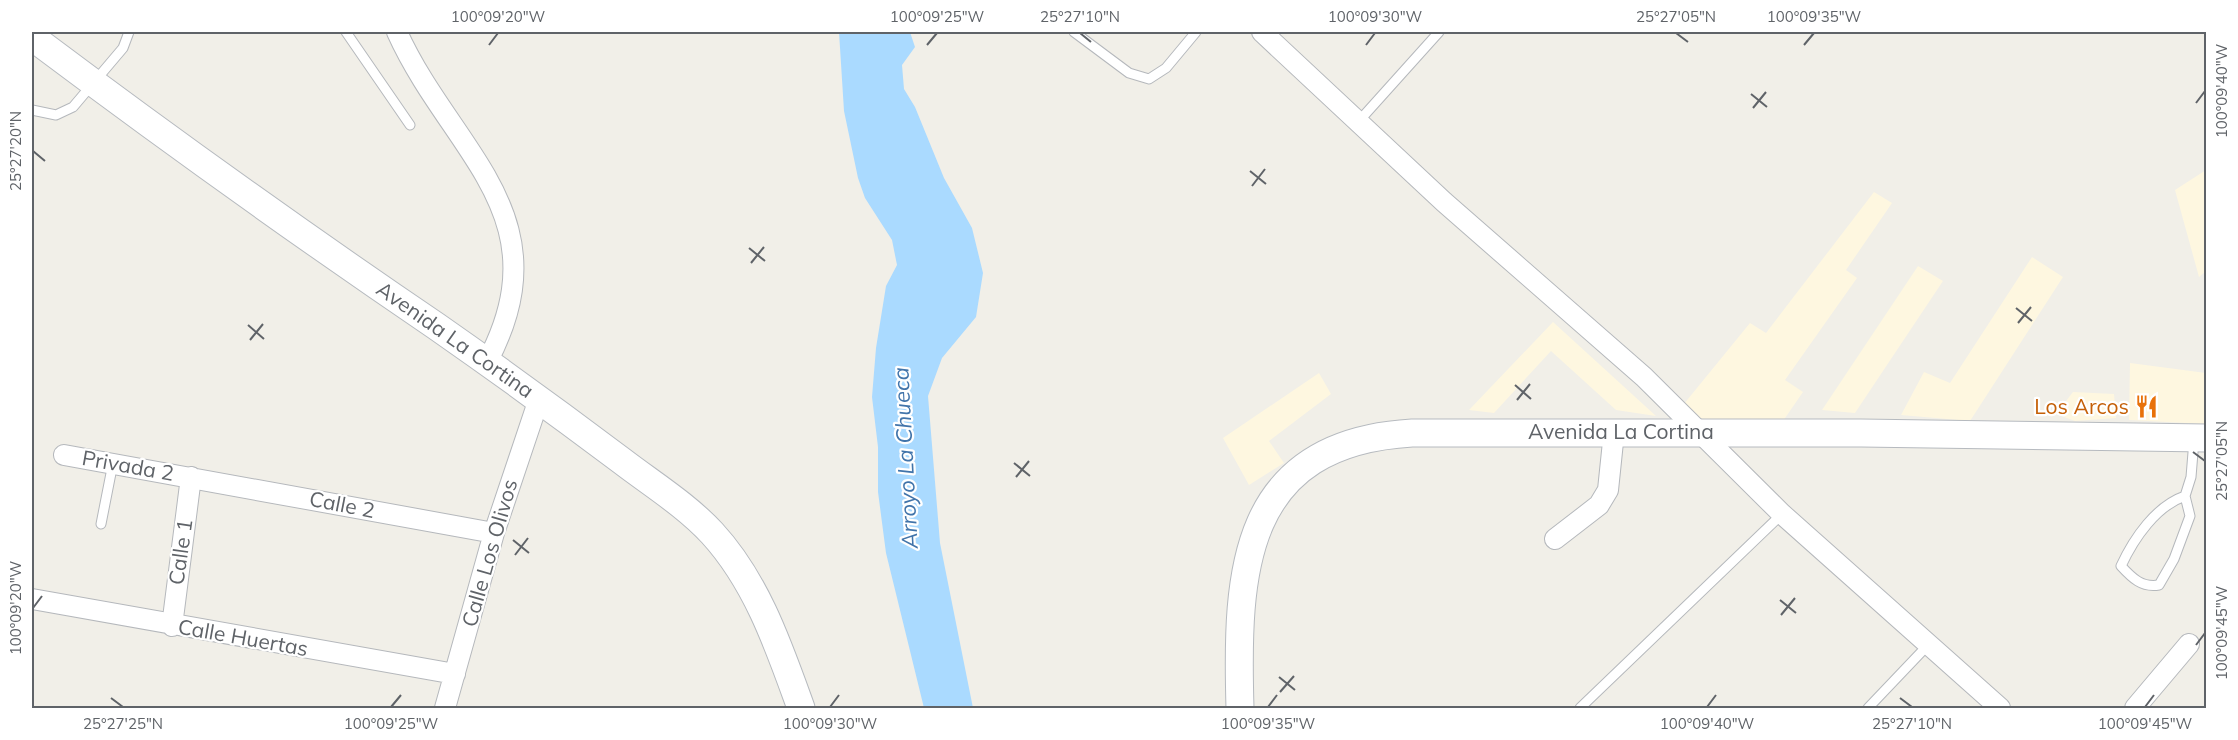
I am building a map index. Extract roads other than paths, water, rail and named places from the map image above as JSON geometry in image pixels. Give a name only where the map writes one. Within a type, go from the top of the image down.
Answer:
[{"type":"main road","name":"Avenida La Cortina","points":[[32,38],[336,258],[539,399],[673,500],[711,532],[736,563],[759,602],[780,648],[801,708]]},
{"type":"main road","name":"Avenida La Cortina","points":[[1240,708],[1242,583],[1249,552],[1274,499],[1305,465],[1327,452],[1381,434],[1698,432],[2200,438]]},
{"type":"street","points":[[397,32],[421,78],[487,176],[507,219],[513,273],[509,305],[501,334],[487,362]]},
{"type":"street","points":[[1262,32],[1444,202],[1635,369],[1782,514],[2000,708]]},
{"type":"street","name":"Calle Los Olivos","points":[[445,708],[494,533],[539,399]]},
{"type":"street","points":[[1555,539],[1599,505],[1608,490],[1614,432]]},
{"type":"street","name":"Privada 2","points":[[64,455],[191,477]]},
{"type":"street","name":"Calle 2","points":[[191,477],[494,533]]},
{"type":"street","name":"Calle 1","points":[[172,626],[191,477]]},
{"type":"street","name":"Calle Huertas","points":[[32,599],[172,626],[455,674]]},
{"type":"street","points":[[2135,708],[2189,644]]},
{"type":"lane","points":[[32,110],[56,115],[73,107],[123,48],[129,32]]},
{"type":"lane","points":[[346,32],[410,125]]},
{"type":"lane","points":[[1074,32],[1129,73],[1149,79],[1166,68],[1196,32]]},
{"type":"lane","points":[[1359,121],[1439,32]]},
{"type":"lane","points":[[2185,496],[2169,502],[2126,554],[2121,566],[2132,579],[2148,587],[2159,585],[2174,559],[2190,516],[2185,496],[2200,438]]},
{"type":"lane","points":[[101,524],[113,463]]},
{"type":"lane","points":[[1580,708],[1782,514]]},
{"type":"lane","points":[[1868,708],[1928,645]]},
{"type":"water","name":"Arroyo La Chueca","points":[[839,32],[910,32],[915,47],[902,65],[904,89],[915,107],[944,178],[972,228],[983,273],[976,317],[942,358],[928,396],[940,543],[973,708],[924,708],[886,553],[878,492],[878,447],[872,397],[876,348],[886,286],[897,265],[892,240],[865,198],[858,178],[844,111]]},
{"type":"place","name":"Los Arcos","points":[[2147,407]]}]
